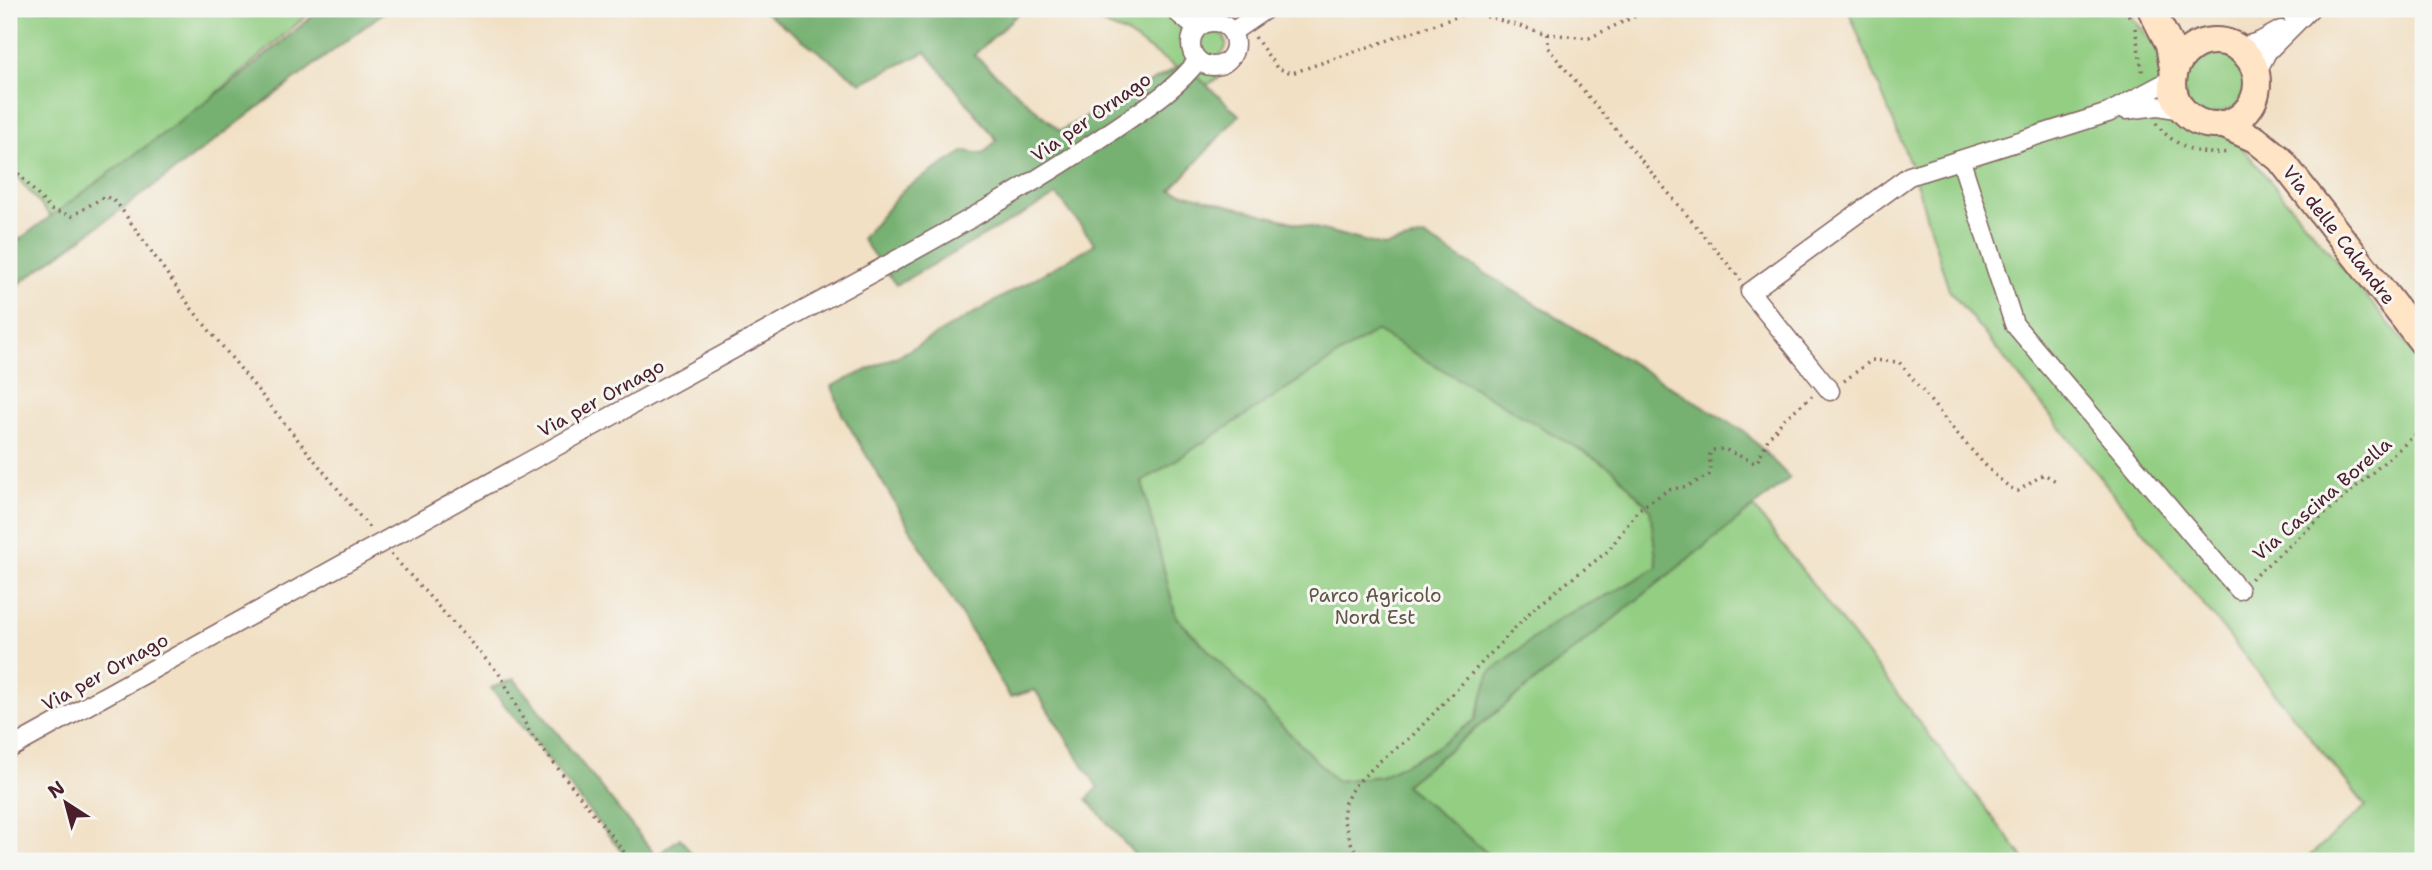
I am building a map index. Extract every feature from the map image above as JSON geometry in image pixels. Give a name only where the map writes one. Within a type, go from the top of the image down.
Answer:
[{"type":"main road","points":[[2154,9],[2182,30],[2208,42]]},
{"type":"main road","points":[[2154,9],[2169,44],[2176,96],[2185,111]]},
{"type":"main road","points":[[2174,76],[2185,54],[2192,48],[2208,42],[2226,42],[2239,48]]},
{"type":"main road","name":"Via delle Calandre","points":[[2239,48],[2251,61],[2268,135],[2280,159],[2423,343]]},
{"type":"main road","points":[[2222,124],[2246,111],[2256,83]]},
{"type":"main road","name":"Via delle Calandre","points":[[2185,111],[2200,122],[2222,124],[2250,136],[2280,159]]},
{"type":"street","points":[[1173,9],[1196,28]]},
{"type":"street","points":[[1239,28],[1214,21],[1204,23],[1196,28],[1190,44],[1191,51],[1198,61],[1211,66],[1227,61],[1234,48],[1239,28],[1266,9]]},
{"type":"street","points":[[2256,83],[2267,52],[2309,9]]},
{"type":"street","points":[[2239,48],[2261,41],[2293,23]]},
{"type":"street","name":"Via per Ornago","points":[[9,750],[1054,170],[1145,108],[1189,72],[1198,61]]},
{"type":"street","points":[[2108,113],[2174,76]]},
{"type":"street","points":[[1828,389],[1750,292],[1782,266],[1909,176],[2108,113],[2158,106],[2185,111]]},
{"type":"street","points":[[1961,161],[2014,324],[2239,590]]},
{"type":"lane","points":[[2280,9],[2293,23]]},
{"type":"path","points":[[1239,28],[1277,68],[1292,73],[1471,12],[1547,34],[1589,37],[1650,9]]},
{"type":"path","points":[[1547,34],[1547,47],[1750,292]]},
{"type":"path","points":[[9,163],[51,209],[72,216],[105,195],[117,203],[192,309],[380,542],[501,676],[530,733],[631,861]]},
{"type":"path","points":[[1364,861],[1352,845],[1343,819],[1345,802],[1354,786],[1412,736],[1535,607],[1608,551],[1639,509],[1668,490],[1688,485],[1709,475],[1709,456],[1712,450],[1724,449],[1757,462],[1784,419],[1872,360],[1899,362],[1977,456],[2010,490],[2018,491],[2044,474],[2056,481]]},
{"type":"path","name":"Via Cascina Borella","points":[[2239,590],[2423,428]]},
{"type":"green space","points":[[9,9],[314,9],[116,181],[54,220],[9,168]]},
{"type":"green space","points":[[321,9],[388,9],[185,163],[9,291],[9,247],[236,80]]},
{"type":"green space","points":[[761,9],[1023,9],[974,55],[1060,131],[1184,64],[1239,115],[1171,190],[1383,246],[1424,236],[1745,432],[1790,478],[1405,785],[1497,861],[1140,861],[1087,799],[1098,788],[1035,690],[1010,697],[842,414],[832,386],[904,353],[1095,244],[1057,195],[896,285],[862,239],[904,189],[965,151],[983,154],[997,140],[926,52],[861,83]],"holes":[[[1376,331],[1613,469],[1650,509],[1657,567],[1612,593],[1561,617],[1490,672],[1475,720],[1429,752],[1381,776],[1336,781],[1176,617],[1142,482]]]},
{"type":"green space","points":[[1066,9],[1167,9],[1218,79],[1202,87],[1125,33]]},
{"type":"green space","points":[[1848,9],[2125,9],[2184,79],[2195,59],[2210,51],[2225,54],[2237,64],[2245,78],[2246,93],[2236,106],[2214,114],[2423,364],[2423,861],[2304,861],[2366,806],[1949,290],[1911,166]]},
{"type":"green space","points":[[1213,31],[1222,35],[1226,44],[1222,53],[1213,57],[1204,53],[1200,44],[1204,35]]},
{"type":"green space","name":"Parco Agricolo Nord Est","points":[[1382,314],[1738,487],[2026,861],[1178,861],[1116,470]]},
{"type":"green space","points":[[514,679],[656,856],[680,838],[697,861],[629,861],[491,688]]}]
